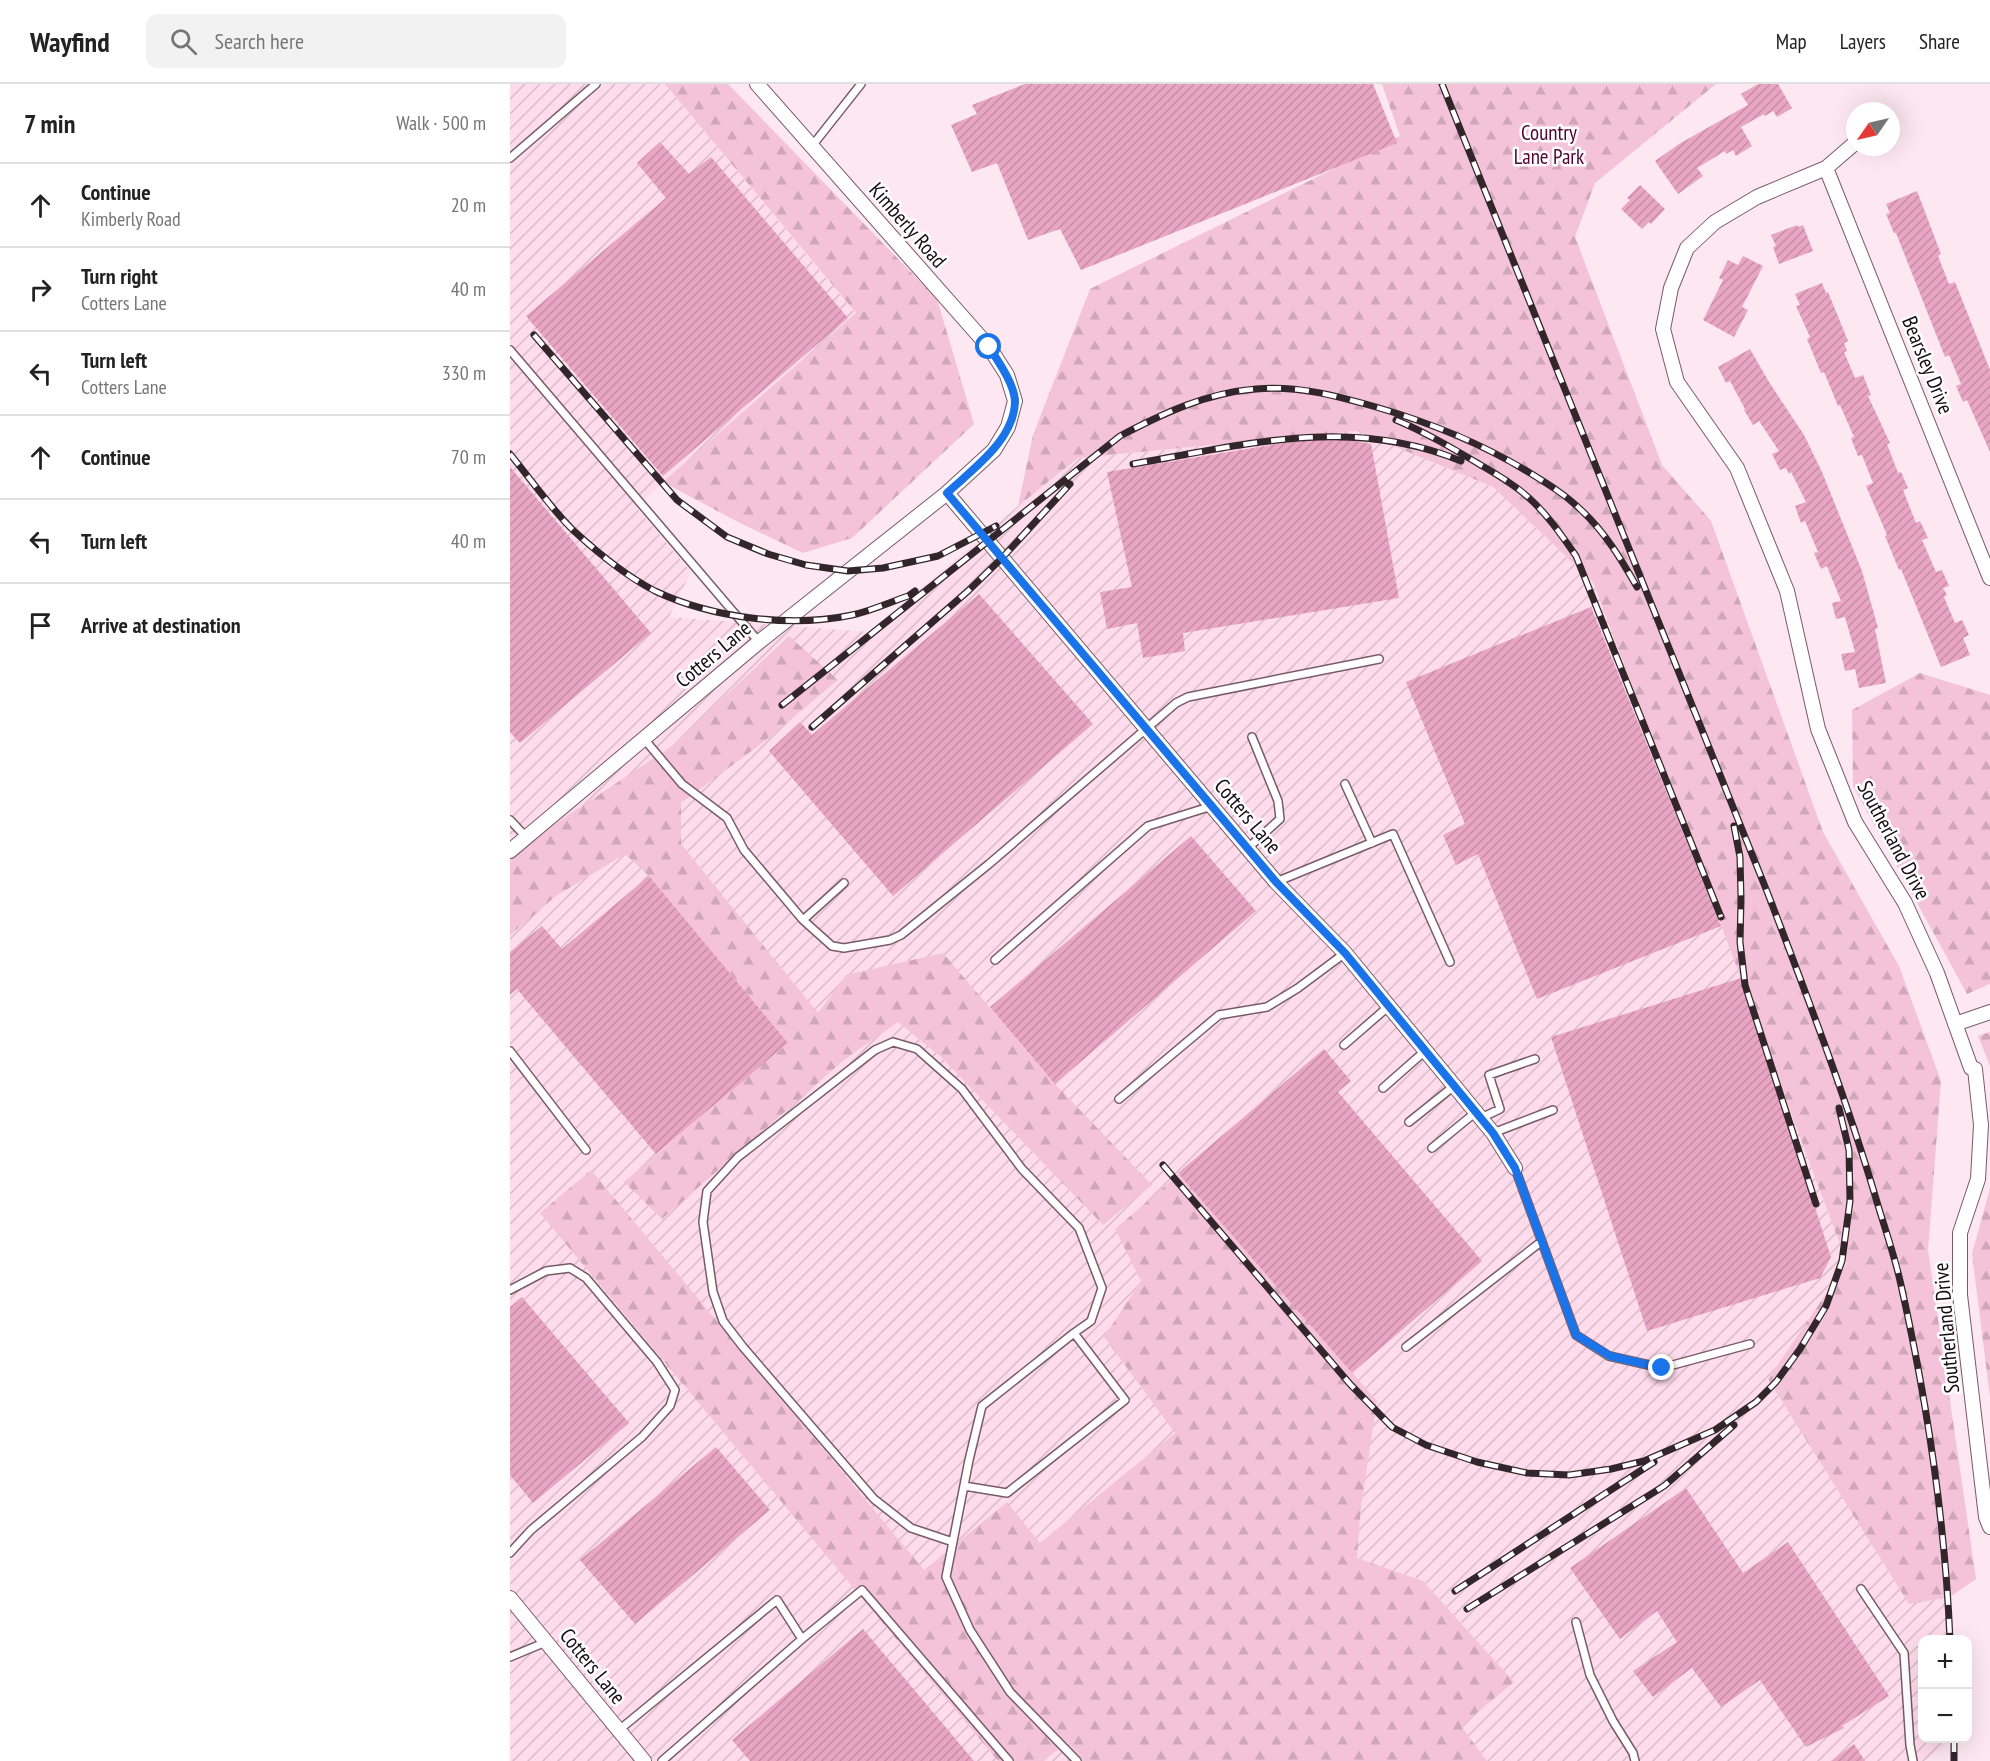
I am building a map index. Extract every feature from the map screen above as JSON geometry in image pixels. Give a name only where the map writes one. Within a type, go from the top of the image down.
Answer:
[{"type":"street","name":"Kimberly Road","points":[[757,84],[989,347],[1006,375],[1015,401]]},
{"type":"street","name":"Southerland Drive","points":[[1846,151],[1826,168],[1756,197],[1715,222],[1687,248],[1671,288],[1663,329],[1677,381],[1737,468],[1787,591],[1818,729],[1855,822],[1905,903],[1937,973],[1971,1068],[1975,1069],[1981,1125],[1978,1179],[1960,1233],[1960,1295],[1986,1517],[1990,1527]]},
{"type":"street","name":"Bearsley Drive","points":[[1826,168],[1990,578]]},
{"type":"street","name":"Cotters Lane","points":[[510,851],[759,642],[947,493],[994,450],[1008,427],[1015,401]]},
{"type":"street","name":"Cotters Lane","points":[[947,493],[1276,882],[1345,953],[1493,1133],[1515,1168]]},
{"type":"street","points":[[1955,1024],[1990,1012]]},
{"type":"street","name":"Cotters Lane","points":[[510,1598],[644,1761]]},
{"type":"lane","points":[[510,158],[596,84]]},
{"type":"lane","points":[[812,146],[861,84]]},
{"type":"lane","points":[[510,350],[759,642]]},
{"type":"lane","points":[[645,740],[682,784],[727,818],[744,850],[803,920],[832,946],[844,948],[890,940],[901,935],[988,864],[1176,703],[1188,697],[1379,659]]},
{"type":"lane","points":[[1248,848],[1280,819],[1278,801],[1252,737]]},
{"type":"lane","points":[[1345,784],[1372,843]]},
{"type":"lane","points":[[995,960],[1148,826],[1212,806]]},
{"type":"lane","points":[[510,820],[527,838]]},
{"type":"lane","points":[[1276,882],[1393,834],[1450,962]]},
{"type":"lane","points":[[803,920],[844,883]]},
{"type":"lane","points":[[1119,1099],[1219,1015],[1267,1007],[1298,988],[1345,953]]},
{"type":"lane","points":[[1344,1045],[1389,1006]]},
{"type":"lane","points":[[953,1542],[911,1528],[874,1499],[723,1321],[713,1292],[707,1258],[703,1222],[707,1191],[738,1157],[875,1050],[893,1042],[917,1049],[962,1089],[1022,1169],[1079,1228],[1102,1288],[1091,1321],[982,1406],[946,1577],[970,1630],[1010,1692],[1077,1761]]},
{"type":"lane","points":[[510,1051],[586,1150]]},
{"type":"lane","points":[[1383,1088],[1425,1051]]},
{"type":"lane","points":[[1432,1148],[1478,1115],[1500,1109],[1489,1075],[1535,1059]]},
{"type":"lane","points":[[1409,1122],[1454,1085]]},
{"type":"lane","points":[[1493,1133],[1553,1110]]},
{"type":"lane","points":[[1515,1168],[1576,1335],[1610,1356],[1662,1368],[1749,1344]]},
{"type":"lane","points":[[1406,1347],[1542,1241]]},
{"type":"lane","points":[[510,1290],[546,1271],[570,1268],[586,1278],[657,1362],[675,1390],[670,1406],[642,1437],[531,1530],[510,1552]]},
{"type":"lane","points":[[964,1486],[1007,1493],[1125,1400],[1074,1333]]},
{"type":"lane","points":[[1861,1589],[1904,1653],[1913,1761]]},
{"type":"lane","points":[[662,1761],[862,1590],[1009,1761]]},
{"type":"lane","points":[[619,1730],[777,1600],[802,1639]]},
{"type":"lane","points":[[1576,1622],[1590,1675],[1613,1721],[1633,1753],[1635,1761]]},
{"type":"lane","points":[[510,1656],[546,1642]]},
{"type":"shaded area","points":[[510,84],[665,84],[856,314],[636,507],[691,572],[669,617],[870,632],[1078,458],[1357,431],[1493,487],[1593,582],[1847,1263],[1768,1379],[1909,1603],[1950,1597],[1951,1635],[1918,1635],[1918,1743],[1949,1743],[1924,1761],[1487,1761],[1461,1726],[1513,1681],[1423,1581],[1357,1558],[1361,1507],[1141,1281],[1104,1337],[1176,1433],[1040,1543],[1007,1502],[923,1570],[591,1170],[541,1213],[998,1761],[510,1761]]},
{"type":"shaded area","points":[[1067,1742],[1084,1761],[1044,1761]]},
{"type":"green space","points":[[665,84],[728,84],[937,299],[974,424],[852,538],[803,553],[663,482],[856,313]]},
{"type":"green space","name":"Country Lane Park","points":[[1382,84],[1716,84],[1595,183],[1575,237],[1662,465],[1711,521],[1823,832],[1899,966],[1941,1081],[1928,1250],[1976,1579],[1950,1597],[1909,1604],[1768,1379],[1847,1263],[1593,582],[1493,487],[1357,431],[1078,458],[1018,506],[1033,435],[1090,289],[1400,136]]},
{"type":"green space","points":[[789,636],[838,680],[761,744],[681,803],[681,844],[818,1013],[846,975],[943,953],[1055,1084],[1152,1185],[1103,1225],[941,1057],[898,1022],[844,1060],[662,1219],[624,1182],[788,1043],[649,876],[625,854],[556,896],[510,935],[510,860],[561,820],[672,746]]},
{"type":"green space","points":[[1920,673],[1990,695],[1990,984],[1967,994],[1853,786],[1852,710]]},
{"type":"green space","points":[[1990,1032],[1990,1066],[1978,1036]]},
{"type":"green space","points":[[591,1170],[924,1570],[1007,1502],[1040,1543],[1175,1433],[1104,1337],[1141,1281],[1115,1229],[1179,1174],[1377,1401],[1361,1507],[1357,1558],[1423,1581],[1514,1682],[1461,1726],[1487,1761],[1084,1761],[1067,1742],[1044,1761],[998,1761],[540,1213]]},
{"type":"green space","points":[[1990,1188],[1990,1397],[1972,1254]]},
{"type":"building","points":[[1025,84],[1373,84],[1397,143],[1081,270],[1060,229],[1028,240],[997,163],[972,172],[951,125],[977,114],[972,105]]},
{"type":"building","points":[[1758,84],[1778,84],[1792,108],[1777,117],[1773,111],[1765,116],[1764,114],[1741,127],[1752,146],[1736,156],[1733,150],[1726,154],[1725,151],[1697,168],[1703,176],[1678,194],[1655,161],[1679,144],[1748,105],[1741,94]]},
{"type":"building","points":[[660,142],[689,174],[711,157],[848,318],[663,476],[526,316],[666,198],[637,163]]},
{"type":"building","points":[[1640,185],[1665,209],[1651,224],[1649,222],[1642,229],[1621,209],[1630,200],[1627,198]]},
{"type":"building","points":[[1917,191],[1941,254],[1938,256],[1949,284],[1955,282],[1990,370],[1990,452],[1967,400],[1963,402],[1956,386],[1961,384],[1949,355],[1945,357],[1896,233],[1886,214],[1890,213],[1886,204]]},
{"type":"building","points":[[1797,225],[1798,227],[1803,225],[1813,251],[1779,264],[1773,247],[1776,246],[1771,235]]},
{"type":"building","points":[[1743,256],[1763,266],[1742,307],[1748,310],[1734,337],[1703,320],[1723,280],[1719,278],[1728,260],[1738,265]]},
{"type":"building","points":[[1822,283],[1848,341],[1844,343],[1847,351],[1844,352],[1855,378],[1863,375],[1871,395],[1868,396],[1890,443],[1887,444],[1898,473],[1901,472],[1908,488],[1903,490],[1916,523],[1920,521],[1928,538],[1922,540],[1936,572],[1942,570],[1949,586],[1943,588],[1947,595],[1944,597],[1955,623],[1962,620],[1969,635],[1963,638],[1970,655],[1941,667],[1866,486],[1873,483],[1862,455],[1858,456],[1851,438],[1854,437],[1840,405],[1838,406],[1824,372],[1821,373],[1807,339],[1810,337],[1796,306],[1800,305],[1795,294]]},
{"type":"building","points":[[1750,349],[1804,435],[1822,472],[1862,571],[1878,628],[1875,629],[1886,683],[1859,688],[1855,669],[1845,671],[1841,654],[1855,652],[1845,617],[1836,619],[1832,603],[1841,601],[1827,566],[1821,569],[1814,553],[1818,552],[1805,521],[1801,523],[1795,506],[1806,502],[1791,472],[1789,474],[1786,468],[1780,470],[1772,454],[1779,451],[1759,421],[1753,425],[1730,381],[1726,383],[1718,367]]},
{"type":"building","points":[[1339,438],[1371,444],[1399,598],[1183,633],[1185,651],[1143,658],[1137,623],[1107,629],[1100,592],[1132,587],[1107,472],[1302,440]]},
{"type":"building","points":[[510,467],[651,633],[520,743],[510,732]]},
{"type":"building","points":[[979,594],[1093,724],[893,896],[769,751],[800,722],[812,735]]},
{"type":"building","points":[[1591,607],[1721,926],[1537,999],[1478,854],[1456,865],[1443,835],[1465,824],[1406,682]]},
{"type":"building","points":[[1191,836],[1256,911],[1055,1084],[990,1007]]},
{"type":"building","points":[[649,876],[788,1043],[656,1154],[517,989],[510,995],[510,952],[542,926],[562,949]]},
{"type":"building","points":[[1741,978],[1831,1257],[1820,1278],[1647,1331],[1551,1037]]},
{"type":"building","points":[[1324,1049],[1351,1081],[1338,1092],[1482,1261],[1352,1373],[1178,1173]]},
{"type":"building","points":[[522,1297],[629,1423],[533,1503],[510,1475],[510,1307]]},
{"type":"building","points":[[716,1447],[770,1510],[635,1624],[580,1560]]},
{"type":"building","points":[[1686,1488],[1743,1573],[1788,1542],[1889,1696],[1842,1726],[1844,1728],[1806,1747],[1760,1680],[1721,1707],[1692,1668],[1653,1697],[1633,1671],[1677,1642],[1657,1611],[1620,1639],[1570,1568]]},
{"type":"building","points":[[863,1629],[974,1761],[750,1761],[732,1740]]},
{"type":"building","points":[[1854,1744],[1865,1761],[1831,1761]]},
{"type":"railway","points":[[1442,84],[1768,894],[1839,1085],[1865,1163],[1896,1264],[1927,1417],[1944,1551],[1950,1635]]},
{"type":"railway","points":[[534,335],[677,500],[727,537],[768,554],[806,565],[848,571],[883,568],[938,556],[996,526]]},
{"type":"railway","points":[[782,705],[1120,436],[1186,405],[1238,391],[1271,388],[1332,395],[1416,420],[1493,452],[1543,481],[1590,518],[1619,556],[1637,587]]},
{"type":"railway","points":[[1396,420],[1449,446],[1517,488],[1542,511],[1576,556],[1721,917]]},
{"type":"railway","points":[[1133,464],[1257,443],[1297,438],[1338,437],[1379,439],[1420,447],[1461,461]]},
{"type":"railway","points":[[510,454],[558,514],[583,539],[633,578],[677,600],[726,614],[803,621],[859,613],[908,596],[915,591]]},
{"type":"railway","points":[[812,727],[968,591],[1002,558],[1070,484]]},
{"type":"railway","points":[[1734,826],[1740,857],[1740,942],[1745,985],[1816,1204]]},
{"type":"railway","points":[[1163,1165],[1350,1384],[1392,1427],[1426,1445],[1477,1462],[1527,1473],[1569,1475],[1611,1469],[1644,1461],[1715,1430],[1756,1402],[1776,1382],[1800,1349],[1826,1306],[1842,1261],[1850,1201],[1849,1150],[1839,1108]]},
{"type":"railway","points":[[1467,1609],[1664,1486],[1734,1425]]},
{"type":"railway","points":[[1455,1591],[1654,1462]]},
{"type":"railway","points":[[1954,1743],[1954,1761]]},
{"type":"route","points":[[989,347],[1006,375],[1015,401],[1008,427],[994,450],[947,493],[1276,882],[1345,953],[1493,1133],[1515,1168],[1576,1335],[1610,1356],[1662,1368]]}]
